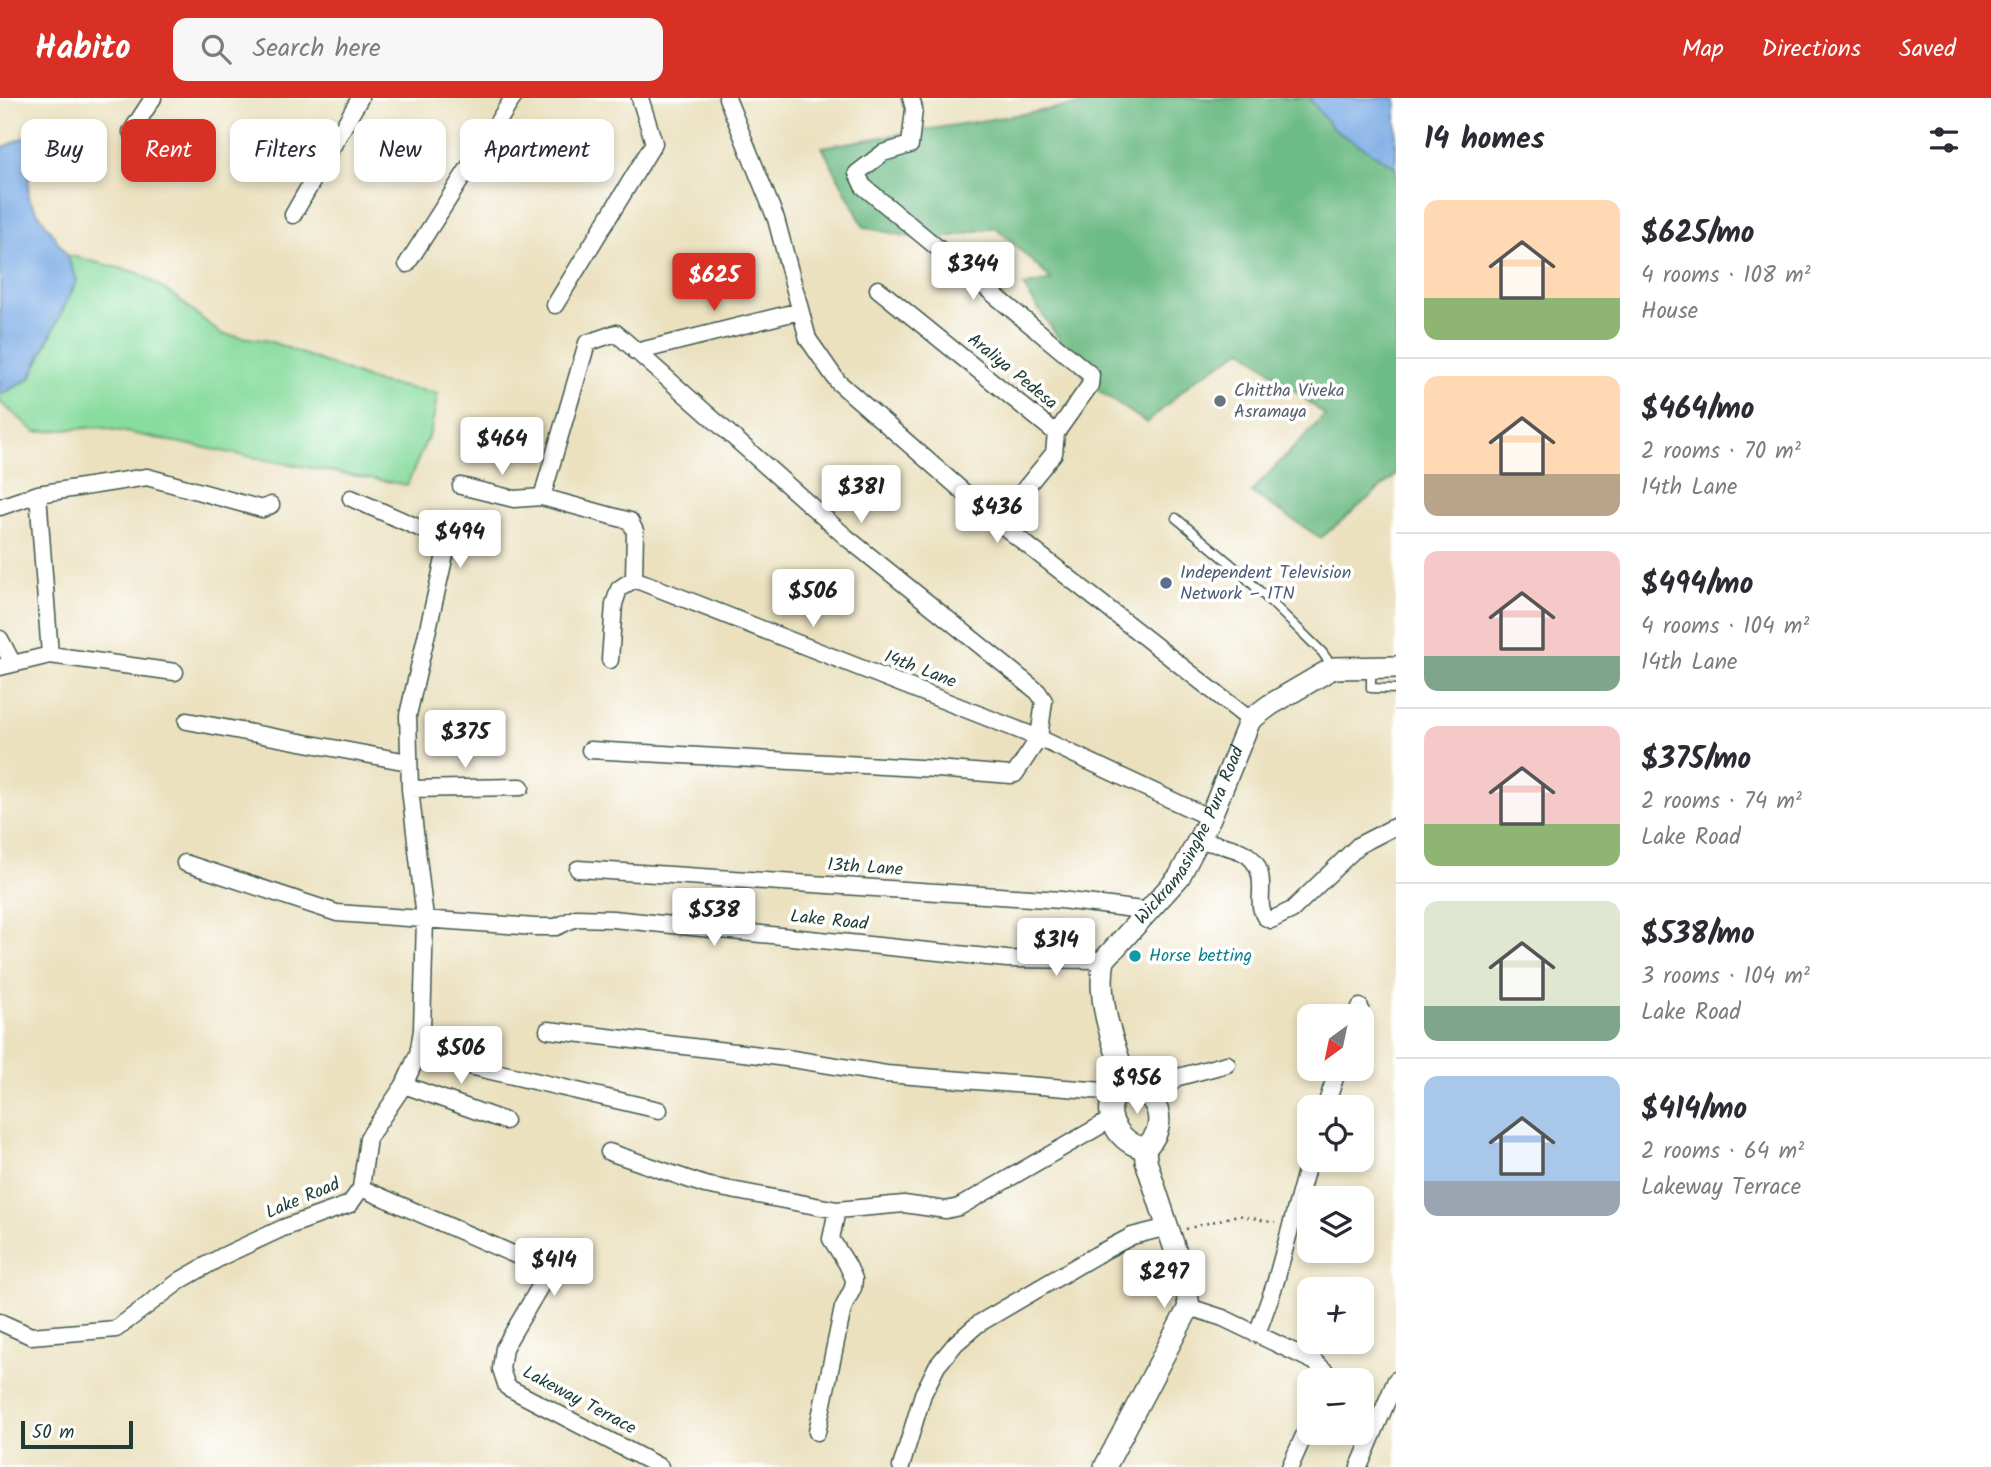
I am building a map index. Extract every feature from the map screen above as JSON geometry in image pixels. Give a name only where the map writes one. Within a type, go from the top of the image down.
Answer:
[{"type":"street","points":[[139,119],[153,98]]},
{"type":"street","points":[[292,215],[360,98]]},
{"type":"street","points":[[407,264],[513,98]]},
{"type":"street","points":[[555,305],[654,142],[640,98]]},
{"type":"street","points":[[727,98],[776,219],[808,339],[838,382],[998,522],[1250,720],[1333,668],[1396,667]]},
{"type":"street","name":"Araliya Pedesa","points":[[911,98],[914,109],[910,145],[883,153],[857,173],[863,186],[1091,375],[1090,385],[1056,433],[1054,453],[998,522]]},
{"type":"street","name":"Araliya Pedesa","points":[[878,289],[1056,433]]},
{"type":"street","points":[[636,352],[800,311]]},
{"type":"street","points":[[542,497],[587,343],[616,333],[846,537],[1038,692],[1044,701],[1039,738],[1015,774],[1011,775],[590,750]]},
{"type":"street","points":[[0,508],[38,495],[147,477],[262,509],[271,505]]},
{"type":"street","points":[[461,486],[514,499],[542,497],[630,521],[635,531],[634,579],[619,590],[614,604],[610,660]]},
{"type":"street","points":[[38,495],[50,655]]},
{"type":"street","name":"Lake Road","points":[[0,1322],[32,1336],[116,1329],[181,1280],[223,1256],[283,1228],[351,1204],[361,1188],[368,1138],[404,1085],[418,1054],[422,1030],[425,918],[410,789],[408,715],[445,555],[443,543],[435,535],[351,498]]},
{"type":"street","name":"14th Lane","points":[[634,579],[1039,738],[1210,818]]},
{"type":"street","points":[[0,639],[6,665],[50,655],[175,672]]},
{"type":"street","name":"Wickramasinghe Pura Road","points":[[1104,960],[1179,877],[1210,818],[1250,720]]},
{"type":"street","points":[[187,721],[408,762]]},
{"type":"street","points":[[410,789],[521,787]]},
{"type":"street","points":[[1199,840],[1244,853],[1256,862],[1262,876],[1261,908],[1265,917],[1271,920],[1292,910],[1359,845],[1396,825]]},
{"type":"street","points":[[185,863],[337,913],[425,918]]},
{"type":"street","name":"13th Lane","points":[[578,869],[1061,900],[1150,911]]},
{"type":"street","name":"Lake Road","points":[[425,918],[535,927],[556,927],[576,918],[613,919],[1007,959],[1104,960]]},
{"type":"street","points":[[1104,960],[1101,976],[1104,1003],[1122,1088],[1111,1103],[1112,1119],[1129,1144],[1145,1148]]},
{"type":"street","points":[[548,1030],[786,1058],[886,1074],[1139,1087],[1152,1099],[1159,1119],[1153,1141],[1145,1148]]},
{"type":"street","points":[[418,1054],[659,1110]]},
{"type":"street","points":[[1152,1099],[1165,1090],[1175,1078],[1227,1064]]},
{"type":"street","points":[[404,1085],[505,1121]]},
{"type":"street","points":[[609,1152],[705,1185],[837,1209],[904,1204],[946,1210],[960,1207],[1112,1119]]},
{"type":"street","points":[[1105,1467],[1189,1307],[1185,1280],[1146,1161],[1145,1148]]},
{"type":"street","points":[[1257,1334],[1275,1284],[1306,1172]]},
{"type":"street","name":"Lakeway Terrace","points":[[361,1188],[536,1264],[545,1278],[504,1348],[501,1369],[508,1387],[660,1467]]},
{"type":"street","points":[[817,1432],[844,1308],[853,1288],[853,1279],[847,1264],[831,1239],[837,1209]]},
{"type":"street","points":[[901,1467],[923,1394],[937,1366],[956,1343],[978,1324],[1096,1255],[1132,1236],[1168,1230]]},
{"type":"street","points":[[1189,1307],[1223,1318],[1322,1368]]},
{"type":"street","points":[[1359,1467],[1395,1386]]},
{"type":"street","points":[[1290,1467],[1300,1445]]},
{"type":"lane","points":[[1176,518],[1238,570],[1322,652],[1333,668]]},
{"type":"lane","points":[[1371,667],[1371,688],[1396,689]]},
{"type":"path","points":[[1168,1230],[1222,1221],[1237,1215],[1290,1228]]},
{"type":"green space","points":[[1091,98],[1309,98],[1333,129],[1396,167],[1396,475],[1321,538],[1251,492],[1325,415],[1243,349],[1192,382],[1147,423],[1090,385],[1023,286],[1052,280],[996,227],[928,241],[864,227],[822,147],[1089,103]]},
{"type":"green space","points":[[67,255],[139,273],[176,297],[221,334],[269,341],[376,382],[438,393],[431,430],[407,485],[99,427],[36,432],[0,402],[0,395],[31,378],[77,280]]},
{"type":"water","points":[[1309,98],[1396,98],[1396,167],[1333,129]]},
{"type":"water","points":[[21,139],[21,182],[29,182],[28,198],[67,255],[77,280],[30,378],[0,395],[0,149]]},
{"type":"place","name":"Chittha Viveka Asramaya","points":[[1220,401]]},
{"type":"place","name":"Independent Television Network – ITN","points":[[1166,583]]},
{"type":"place","name":"Horse betting","points":[[1135,956]]}]
